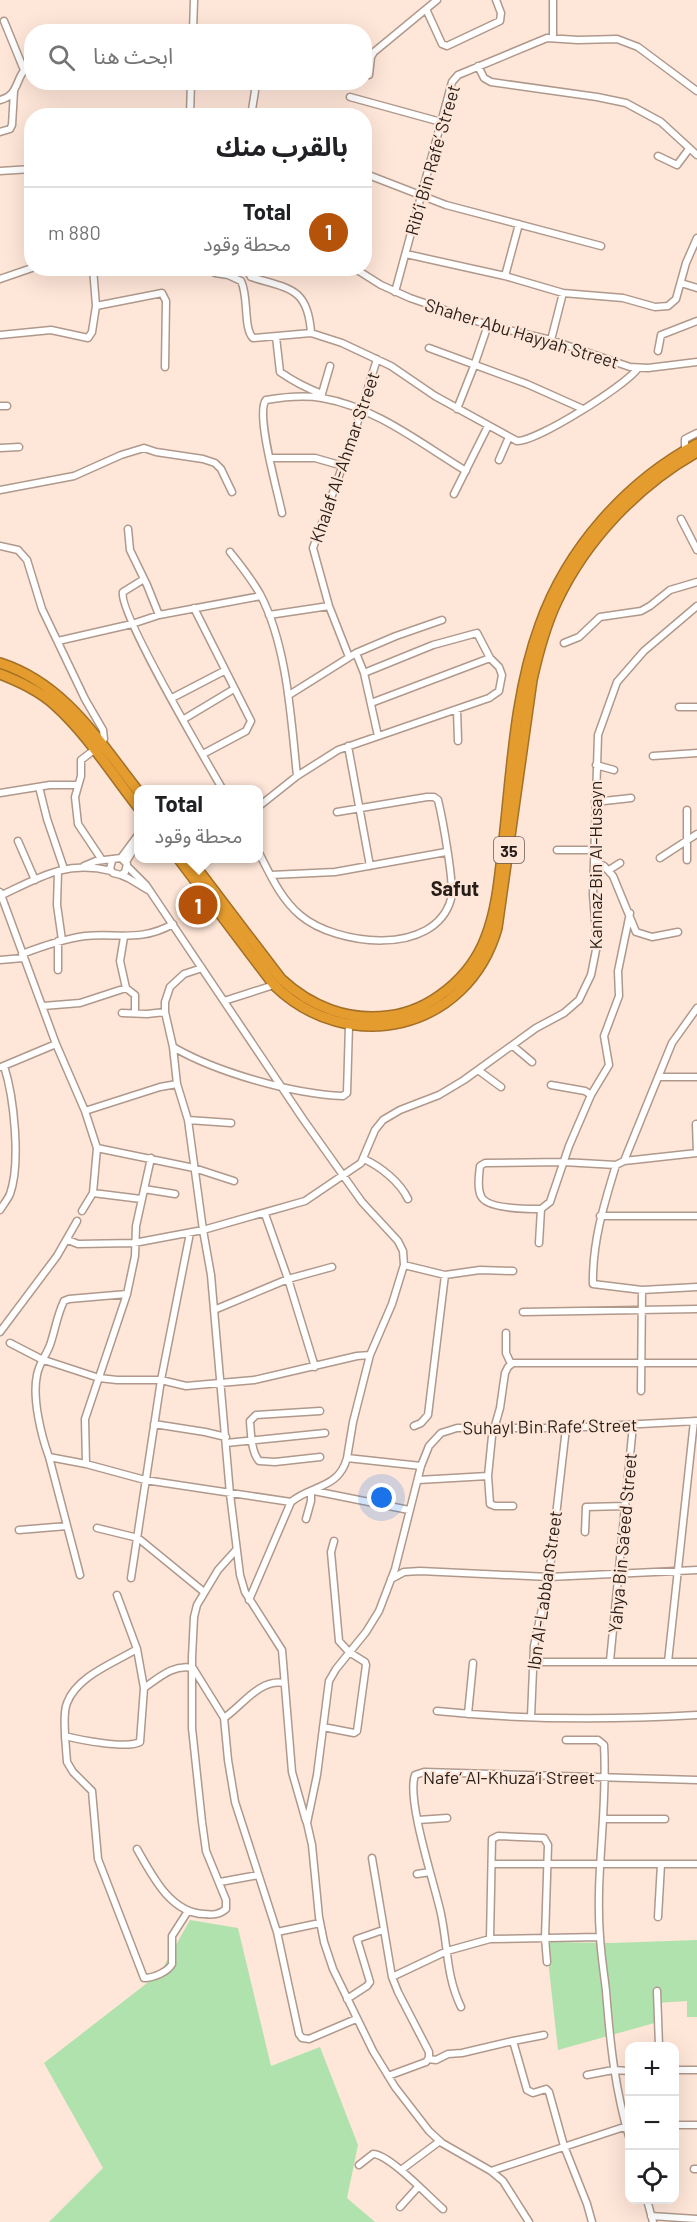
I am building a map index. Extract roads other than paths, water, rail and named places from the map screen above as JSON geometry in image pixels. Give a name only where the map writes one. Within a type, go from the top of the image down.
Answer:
[{"type":"highway","name":"35","points":[[183,863],[281,979],[303,997],[326,1009],[365,1017],[392,1016],[427,1003],[450,987],[474,960],[487,936],[500,868],[525,677],[539,625],[547,606],[566,568],[599,524],[642,482],[697,444]]},
{"type":"highway","name":"35","points":[[191,863],[198,878],[274,985],[303,1008],[328,1020],[349,1025],[379,1026],[415,1018],[451,998],[478,970],[491,945],[500,914],[532,680],[540,645],[556,602],[582,558],[621,511],[663,474],[697,452]]},
{"type":"highway","points":[[0,663],[49,687],[69,705],[134,802]]},
{"type":"highway","points":[[0,674],[32,688],[51,702],[98,747],[134,787]]},
{"type":"street","points":[[193,24],[194,0]]},
{"type":"street","points":[[372,55],[437,0]]},
{"type":"street","points":[[426,9],[442,44],[447,46],[500,21],[501,13],[496,0]]},
{"type":"street","points":[[553,0],[553,38]]},
{"type":"street","points":[[0,100],[9,97],[14,91],[24,70],[4,21]]},
{"type":"street","name":"Rib‘i Bin Rafe‘ Street","points":[[395,292],[454,79],[477,66],[539,40],[553,38],[605,40],[624,41],[638,48],[697,91]]},
{"type":"street","points":[[477,66],[484,78],[491,82],[597,97],[626,104],[661,122],[697,155]]},
{"type":"street","points":[[190,108],[191,90]]},
{"type":"street","points":[[0,132],[10,129],[12,125],[14,91]]},
{"type":"street","points":[[252,108],[255,91]]},
{"type":"street","points":[[350,98],[441,122]]},
{"type":"street","points":[[658,156],[677,165],[689,149]]},
{"type":"street","points":[[0,171],[24,170]]},
{"type":"street","points":[[372,176],[446,205],[601,246]]},
{"type":"street","points":[[505,276],[519,224]]},
{"type":"street","points":[[406,254],[505,276],[563,293],[622,298],[661,307],[673,303],[693,242],[697,238]]},
{"type":"street","points":[[0,279],[24,271]]},
{"type":"street","points":[[0,335],[51,330],[88,338],[92,332],[96,306],[94,276]]},
{"type":"street","points":[[227,276],[240,281],[245,288],[249,332],[252,337],[257,339],[311,333],[342,343],[377,359],[457,409],[517,441],[529,440],[583,409],[627,381],[638,368]]},
{"type":"street","points":[[250,276],[286,287],[298,294],[308,310],[311,333]]},
{"type":"street","name":"Shaher Abu Hayyah Street","points":[[368,276],[395,292],[488,325],[551,340],[638,368],[697,362]]},
{"type":"street","points":[[681,283],[697,288]]},
{"type":"street","points":[[96,306],[157,293],[163,294],[166,301],[165,367]]},
{"type":"street","points":[[551,340],[563,293]]},
{"type":"street","points":[[658,351],[661,334],[697,321]]},
{"type":"street","points":[[457,409],[488,325]]},
{"type":"street","points":[[276,337],[280,372],[293,378],[301,386],[362,410],[400,430],[466,471]]},
{"type":"street","points":[[429,348],[527,384],[583,409]]},
{"type":"street","name":"Khalaf Al-Ahmar Street","points":[[349,657],[329,606],[313,548],[362,410],[377,359]]},
{"type":"street","points":[[322,396],[330,366]]},
{"type":"street","points":[[282,513],[263,424],[264,401],[322,396]]},
{"type":"street","points":[[454,494],[488,426]]},
{"type":"street","points":[[685,451],[685,439],[697,433]]},
{"type":"street","points":[[499,460],[508,437]]},
{"type":"street","points":[[0,448],[19,447]]},
{"type":"street","points":[[0,490],[74,476],[121,455],[144,448],[156,453],[194,457],[215,463],[221,469],[232,492]]},
{"type":"street","points":[[271,458],[315,458],[342,466]]},
{"type":"street","points":[[681,519],[697,550]]},
{"type":"street","points":[[128,529],[129,550],[159,615]]},
{"type":"street","points":[[0,546],[18,550],[27,560],[42,609],[85,699],[103,730],[104,739],[98,747],[81,760],[81,773],[75,797],[78,824],[102,860]]},
{"type":"street","points":[[230,552],[261,596],[269,615],[289,695],[297,776]]},
{"type":"street","points":[[144,579],[122,594],[132,624],[221,785]]},
{"type":"street","points":[[564,643],[579,637],[600,617],[641,611],[670,590],[697,582]]},
{"type":"street","points":[[58,641],[132,624],[159,615],[261,596]]},
{"type":"street","points":[[269,615],[329,606]]},
{"type":"street","points":[[194,608],[224,671],[250,717],[250,726],[246,731],[203,754]]},
{"type":"street","name":"Kannaz Bin Al-Husayn","points":[[364,1159],[375,1130],[383,1120],[399,1110],[439,1095],[536,1028],[564,1014],[583,994],[591,975],[597,945],[593,902],[598,735],[617,682],[644,651],[696,608]]},
{"type":"street","points":[[289,695],[356,653],[442,620]]},
{"type":"street","points":[[263,803],[297,776],[348,746],[489,698],[499,692],[502,675],[499,667],[490,658],[480,637],[475,633],[433,645],[364,673]]},
{"type":"street","points":[[356,653],[364,673],[378,736]]},
{"type":"street","points":[[371,703],[490,658]]},
{"type":"street","points":[[172,698],[224,671]]},
{"type":"street","points":[[184,719],[234,689]]},
{"type":"street","points":[[679,707],[697,707]]},
{"type":"street","points":[[457,710],[458,741]]},
{"type":"street","points":[[348,746],[370,866]]},
{"type":"street","points":[[653,756],[697,753]]},
{"type":"street","points":[[596,765],[614,770]]},
{"type":"street","points":[[0,793],[39,787],[77,785]]},
{"type":"street","points":[[39,787],[61,870],[57,905],[60,940],[58,970]]},
{"type":"street","points":[[263,860],[288,904],[302,917],[320,928],[353,938],[395,939],[429,929],[444,914],[453,891],[439,803],[436,798],[427,797],[337,812]]},
{"type":"street","points":[[595,802],[631,798]]},
{"type":"street","points":[[687,810],[687,860]]},
{"type":"street","points":[[660,858],[697,834]]},
{"type":"street","points":[[18,841],[35,880]]},
{"type":"street","points":[[121,875],[125,872],[125,862],[134,846]]},
{"type":"street","points":[[557,850],[594,850]]},
{"type":"street","points":[[271,875],[335,872],[446,852]]},
{"type":"street","points":[[49,1457],[86,1464],[145,1480],[230,1494],[291,1502],[312,1492],[340,1476],[347,1458],[353,1422],[370,1355],[392,1304],[404,1265],[401,1244],[362,1202],[342,1175],[279,1085],[173,924],[143,881],[125,862],[102,860],[61,870],[0,895],[56,1044],[85,1111],[97,1148],[93,1193],[82,1211]]},
{"type":"street","points":[[111,871],[112,861]]},
{"type":"street","points":[[594,861],[609,870],[622,902],[630,913],[636,932],[652,938],[678,932]]},
{"type":"street","points":[[609,870],[620,863]]},
{"type":"street","points":[[84,866],[111,871],[115,875],[129,878],[148,890]]},
{"type":"street","points":[[630,913],[618,971],[619,996],[604,1036],[609,1065],[591,1095],[563,1162],[550,1202],[541,1209],[497,1205],[486,1202],[480,1194],[480,1166],[482,1164],[563,1162],[616,1165],[624,1161],[697,1153],[696,1124]]},
{"type":"street","points":[[0,960],[22,956],[60,940],[99,935],[124,937],[147,934],[173,924]]},
{"type":"street","points":[[124,937],[120,961],[126,988],[135,994],[135,1013]]},
{"type":"street","points":[[202,968],[180,976],[170,987],[166,997],[165,1012],[173,1047],[177,1084],[188,1120],[211,1275],[230,1494],[242,1587],[282,1650],[285,1666],[284,1683],[290,1759],[312,1845],[320,1923],[333,1969],[356,2019],[388,2076],[429,2131],[466,2158],[491,2171],[507,2185],[529,2222]]},
{"type":"street","points":[[224,1001],[274,985]]},
{"type":"street","points":[[43,1006],[80,1003],[126,988]]},
{"type":"street","points":[[624,1161],[672,1043],[697,1008]]},
{"type":"street","points":[[122,1013],[165,1012]]},
{"type":"street","points":[[173,1047],[205,1063],[279,1085],[338,1096],[345,1095],[348,1082],[349,1025]]},
{"type":"street","points":[[0,1210],[10,1194],[16,1157],[10,1086],[2,1067],[56,1044]]},
{"type":"street","points":[[513,1046],[532,1062]]},
{"type":"street","points":[[478,1070],[501,1087]]},
{"type":"street","points":[[659,1077],[697,1077]]},
{"type":"street","points":[[85,1111],[160,1087],[177,1084]]},
{"type":"street","points":[[551,1085],[585,1091],[591,1095]]},
{"type":"street","points":[[188,1120],[231,1124]]},
{"type":"street","points":[[97,1148],[194,1168],[234,1181]]},
{"type":"street","points":[[86,1464],[85,1419],[127,1294],[135,1256],[134,1243],[141,1198],[151,1158]]},
{"type":"street","points":[[68,1240],[78,1244],[134,1243],[190,1233],[265,1214],[305,1201],[364,1159],[374,1163],[391,1177],[408,1199]]},
{"type":"street","points":[[616,1165],[600,1216],[594,1250],[593,1284],[642,1290],[697,1287]]},
{"type":"street","points":[[144,1189],[176,1194]]},
{"type":"street","points":[[93,1193],[141,1198]]},
{"type":"street","points":[[539,1243],[541,1209]]},
{"type":"street","points":[[265,1214],[315,1367]]},
{"type":"street","points":[[600,1216],[697,1216]]},
{"type":"street","points":[[0,1332],[68,1240],[77,1221]]},
{"type":"street","points":[[131,1578],[161,1380],[190,1233]]},
{"type":"street","points":[[404,1265],[445,1275],[480,1270],[513,1271]]},
{"type":"street","points":[[214,1310],[288,1279],[332,1267]]},
{"type":"street","points":[[414,1426],[421,1423],[428,1415],[445,1275]]},
{"type":"street","points":[[641,1391],[642,1290]]},
{"type":"street","points":[[80,1575],[42,1433],[36,1389],[37,1375],[42,1359],[49,1349],[62,1304],[66,1299],[127,1294]]},
{"type":"street","points":[[523,1312],[697,1309]]},
{"type":"street","points":[[506,1333],[506,1353],[511,1364]]},
{"type":"street","points":[[10,1343],[42,1359],[99,1378],[161,1380],[186,1386],[254,1380],[370,1355]]},
{"type":"street","points":[[513,1506],[490,1504],[488,1476],[494,1427],[500,1408],[505,1373],[511,1364],[517,1362],[697,1363]]},
{"type":"street","points":[[320,1412],[253,1416],[250,1421],[256,1457],[262,1462],[320,1457]]},
{"type":"street","points":[[668,1662],[696,1421]]},
{"type":"street","name":"Suhayl Bin Rafe‘ Street","points":[[307,1823],[329,1681],[374,1621],[392,1579],[421,1466],[429,1446],[441,1433],[453,1428],[566,1428],[696,1421]]},
{"type":"street","points":[[154,1424],[205,1431],[226,1440],[252,1440],[325,1433]]},
{"type":"street","name":"Yahya Bin Sa‘eed Street","points":[[610,1661],[633,1425]]},
{"type":"street","name":"Ibn Al-Labban Street","points":[[531,1718],[533,1662],[538,1622],[549,1577],[566,1428]]},
{"type":"street","points":[[347,1458],[421,1466]]},
{"type":"street","points":[[418,1480],[488,1476]]},
{"type":"street","points":[[312,1492],[409,1510]]},
{"type":"street","points":[[306,1519],[312,1492]]},
{"type":"street","points":[[249,1600],[291,1502]]},
{"type":"street","points":[[585,1532],[586,1507],[626,1506]]},
{"type":"street","points":[[19,1530],[67,1526]]},
{"type":"street","points":[[97,1528],[138,1538],[204,1592]]},
{"type":"street","points":[[323,1727],[354,1733],[358,1729],[366,1663],[349,1652],[339,1641],[337,1634],[331,1552],[334,1541]]},
{"type":"street","points":[[137,1849],[156,1880],[174,1903],[188,1911],[207,1914],[224,1911],[226,1900],[206,1851],[201,1822],[192,1728],[194,1617],[204,1592],[225,1561],[236,1550]]},
{"type":"street","points":[[395,1567],[420,1571]]},
{"type":"street","points":[[392,1579],[404,1572],[420,1571],[549,1577],[697,1570]]},
{"type":"street","points":[[65,1736],[122,1744],[138,1743],[144,1688],[137,1649],[117,1595]]},
{"type":"street","points":[[137,1649],[86,1679],[67,1702],[65,1736],[67,1762],[92,1791],[98,1859],[144,1978],[150,1978],[170,1968],[173,1960],[171,1941],[173,1932],[188,1911]]},
{"type":"street","points":[[533,1662],[697,1662]]},
{"type":"street","points":[[468,1714],[473,1663]]},
{"type":"street","points":[[144,1688],[179,1666],[193,1668]]},
{"type":"street","points":[[193,1668],[224,1718],[232,1787],[277,1932],[300,2036],[309,2039],[356,2019]]},
{"type":"street","points":[[224,1718],[261,1687],[270,1683],[284,1683]]},
{"type":"street","points":[[437,1711],[531,1718],[621,1720],[697,1715]]},
{"type":"street","points":[[566,1740],[602,1742],[606,1777],[600,1937],[614,2070],[625,2117]]},
{"type":"street","name":"Nafe‘ Al-Khuza‘i Street","points":[[461,2007],[451,1985],[442,1918],[418,1820],[413,1785],[415,1775],[420,1773],[697,1780]]},
{"type":"street","points":[[297,1791],[313,1790]]},
{"type":"street","points":[[418,1820],[447,1818]]},
{"type":"street","points":[[604,1818],[665,1819]]},
{"type":"street","points":[[490,1939],[492,1839],[498,1836],[544,1838],[548,1842],[545,1938],[547,1962]]},
{"type":"street","points":[[372,1858],[392,1977],[428,2048],[428,2059],[424,2063],[388,2076]]},
{"type":"street","points":[[492,1864],[697,1864]]},
{"type":"street","points":[[658,1917],[661,1864]]},
{"type":"street","points":[[417,1874],[430,1872]]},
{"type":"street","points":[[220,1882],[258,1875]]},
{"type":"street","points":[[277,1932],[320,1923]]},
{"type":"street","points":[[347,1999],[370,1982],[357,1938],[383,1930]]},
{"type":"street","points":[[392,1977],[447,1952],[490,1939],[600,1937]]},
{"type":"street","points":[[657,1990],[659,2042]]},
{"type":"street","points":[[428,2059],[436,2060],[451,2053],[462,2054],[544,2035]]},
{"type":"street","points":[[513,2041],[527,2090],[533,2093],[546,2089],[549,2092],[564,2146],[592,2222]]},
{"type":"street","points":[[587,2075],[614,2070],[625,2071]]},
{"type":"street","points":[[679,2070],[697,2070]]},
{"type":"street","points":[[679,2125],[697,2125]]},
{"type":"street","points":[[491,2171],[625,2127]]},
{"type":"street","points":[[401,2170],[440,2141]]},
{"type":"street","points":[[359,2165],[375,2154],[401,2170],[443,2209]]},
{"type":"street","points":[[400,2207],[418,2187]]},
{"type":"street","points":[[648,2204],[652,2219],[697,2219]]},
{"type":"place","name":"Total","points":[[198,905]]},
{"type":"district","name":"Safut","points":[[455,888]]}]
